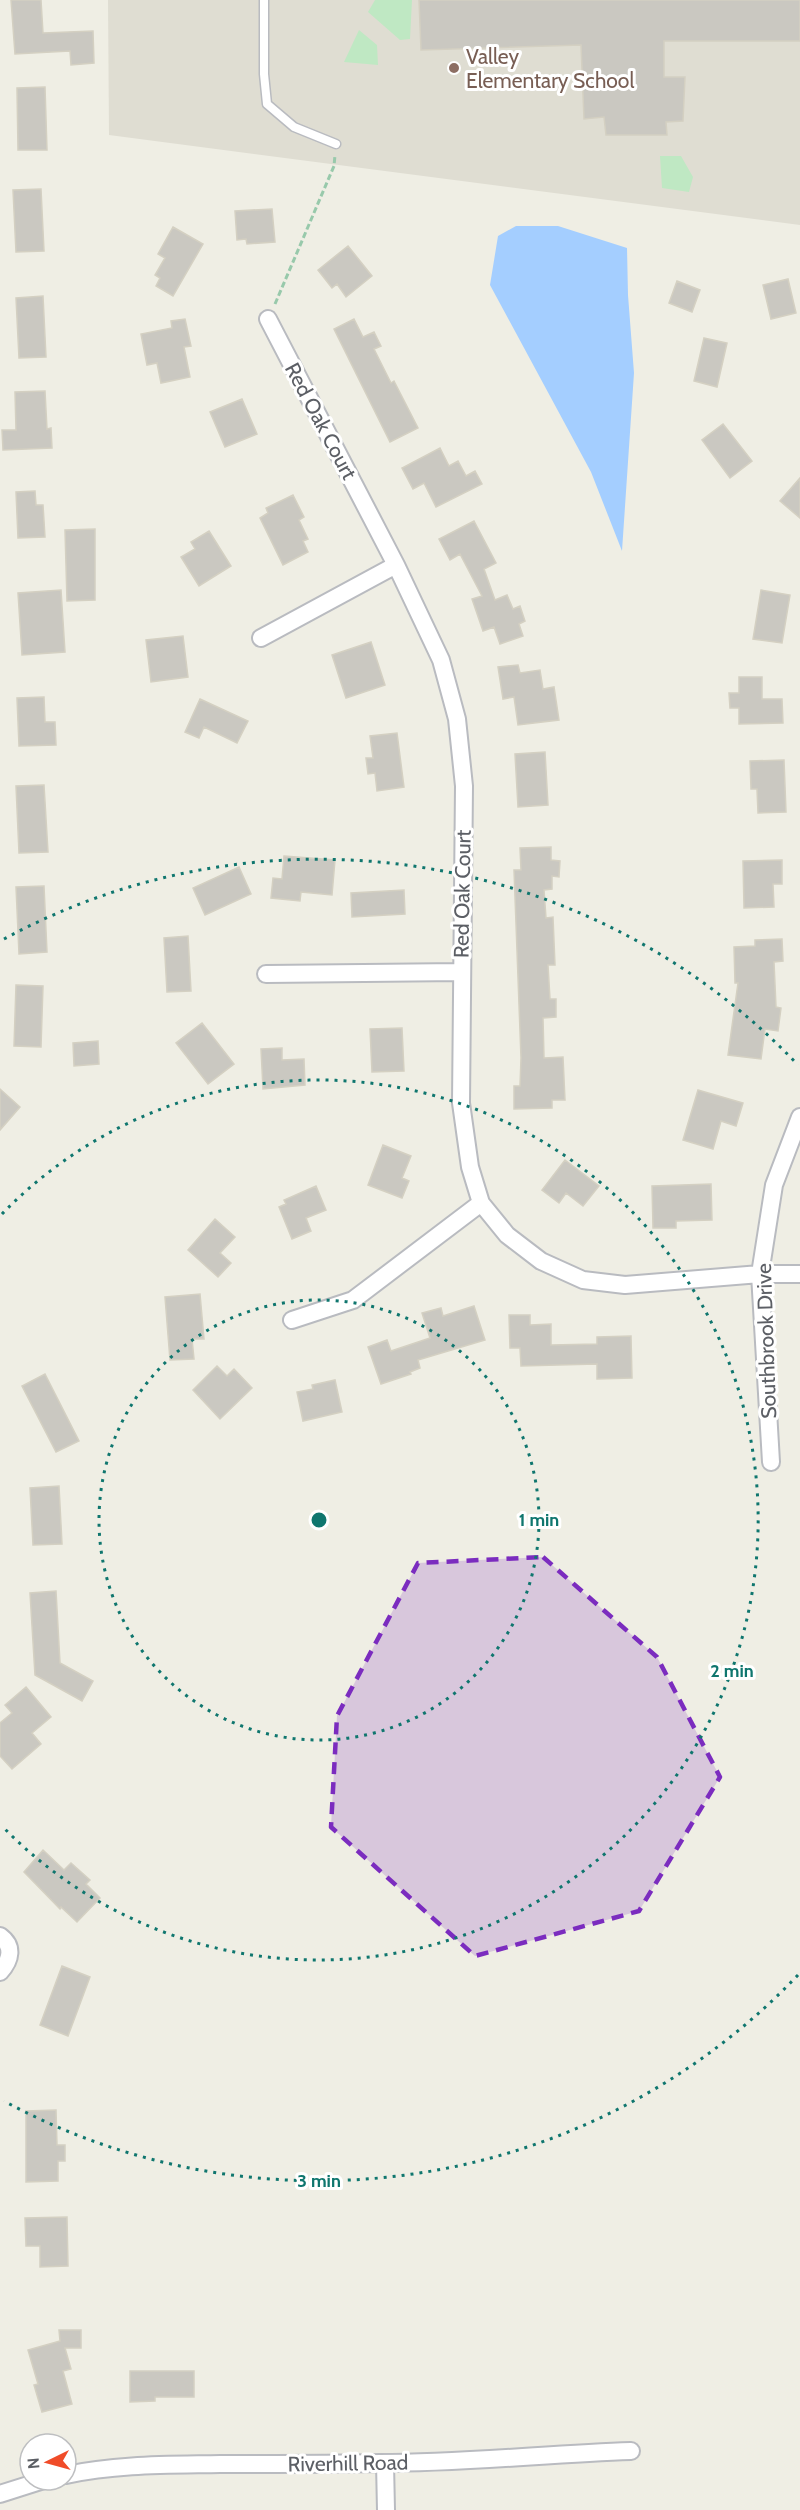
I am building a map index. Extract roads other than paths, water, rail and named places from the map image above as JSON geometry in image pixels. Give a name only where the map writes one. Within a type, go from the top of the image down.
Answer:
[{"type":"street","name":"Red Oak Court","points":[[268,319],[396,565],[441,660],[457,719],[464,786],[461,1103],[470,1167],[481,1203],[507,1235],[533,1255],[583,1280],[626,1285],[760,1274],[800,1274]]},
{"type":"street","points":[[261,638],[396,565]]},
{"type":"street","points":[[266,974],[461,972]]},
{"type":"street","name":"Southbrook Drive","points":[[771,1462],[760,1274],[774,1185],[800,1117]]},
{"type":"street","points":[[292,1320],[353,1300],[481,1203]]},
{"type":"street","points":[[0,1936],[8,1944],[10,1952],[9,1959],[0,1972]]},
{"type":"street","name":"Riverhill Road","points":[[78,2473],[160,2464],[500,2460],[558,2454],[631,2451]]},
{"type":"street","points":[[385,2463],[386,2510]]},
{"type":"street","points":[[0,2494],[18,2488]]},
{"type":"lane","points":[[264,0],[264,74],[267,104],[294,127],[336,144]]},
{"type":"water","points":[[516,226],[558,226],[627,248],[634,373],[622,551],[591,472],[490,285],[498,236]]},
{"type":"place","name":"Valley Elementary School","points":[[454,68]]}]
